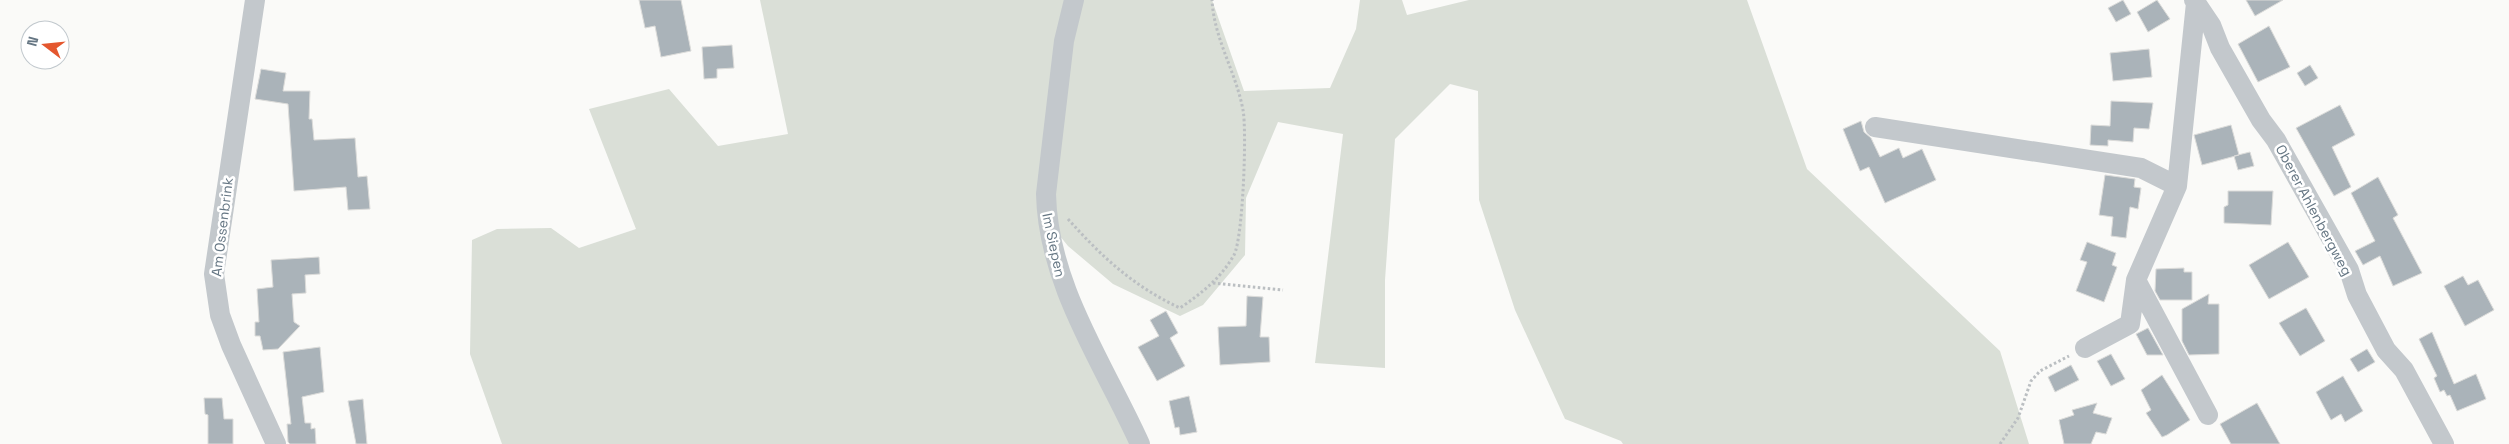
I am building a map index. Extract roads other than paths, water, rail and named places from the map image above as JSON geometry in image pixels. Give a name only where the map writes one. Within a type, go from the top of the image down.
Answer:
[{"type":"street","name":"Am Ossenbrink","points":[[255,0],[214,274],[220,315],[230,345],[276,444]]},
{"type":"street","name":"Im Siepen","points":[[1074,0],[1064,41],[1046,194],[1046,218],[1060,278],[1140,444]]},
{"type":"street","name":"Oberer Ahlenbergweg","points":[[2085,348],[2130,324],[2136,280],[2177,186],[2195,1]]},
{"type":"street","name":"Oberer Ahlenbergweg","points":[[2195,1],[2211,25],[2220,48],[2261,120],[2276,140],[2349,270],[2357,295],[2386,350],[2404,370],[2444,444]]},
{"type":"street","points":[[1875,127],[2141,168],[2177,186]]},
{"type":"street","points":[[2136,280],[2208,416]]}]
